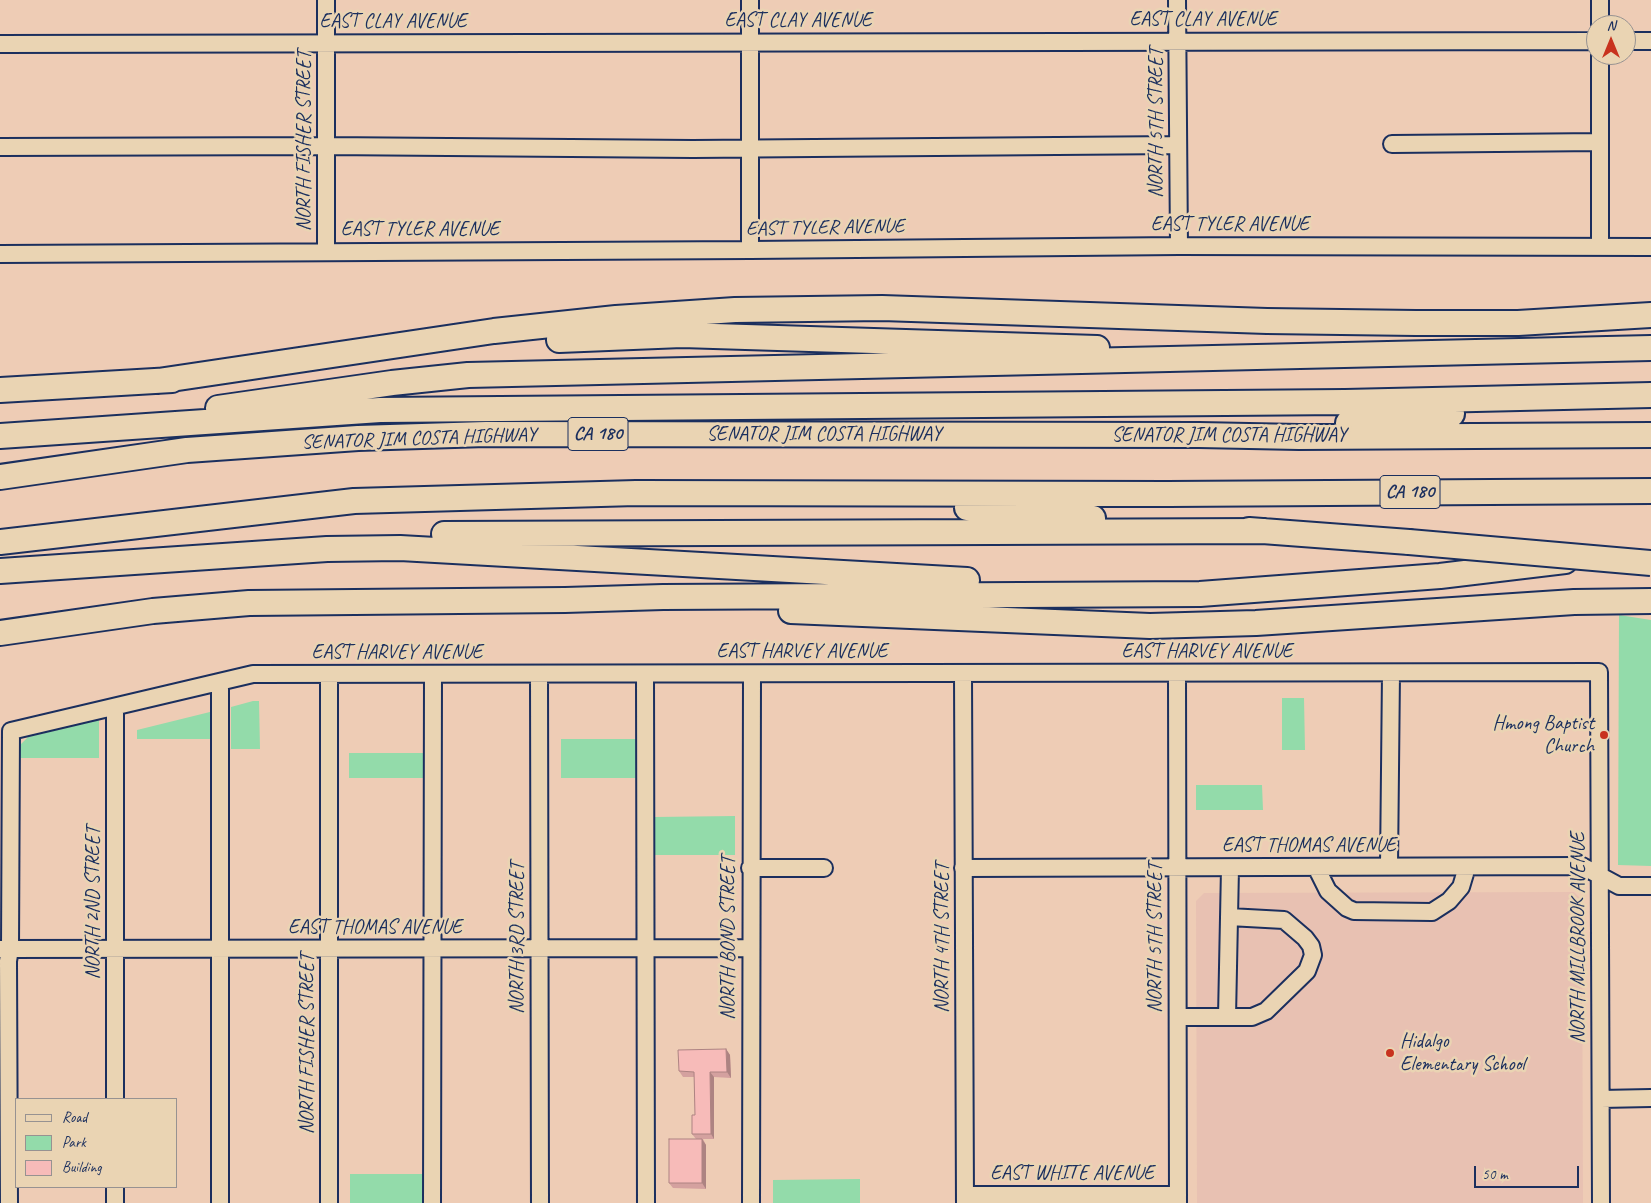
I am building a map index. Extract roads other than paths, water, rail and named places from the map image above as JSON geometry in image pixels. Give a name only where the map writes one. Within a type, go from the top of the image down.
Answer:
[{"type":"highway","points":[[158,381],[494,331],[616,318],[725,311],[882,308],[1266,321],[1416,322],[1518,322],[1651,315]]},
{"type":"highway","points":[[0,390],[158,381],[280,370],[546,340],[640,335],[1059,346],[1239,356]]},
{"type":"highway","points":[[96,429],[298,395],[468,375],[1064,363],[1239,356],[1651,348]]},
{"type":"highway","points":[[0,436],[204,424],[380,410],[1336,402],[1651,396]]},
{"type":"highway","points":[[1199,435],[1651,396]]},
{"type":"highway","name":"SENATOR JIM COSTA HIGHWAY","points":[[0,477],[92,462],[187,450],[378,438],[486,434],[1199,435],[1299,437],[1651,435]]},
{"type":"highway","name":"CA 180","points":[[0,542],[354,501],[636,493],[1651,491]]},
{"type":"highway","points":[[789,494],[1409,542],[1651,563]]},
{"type":"highway","points":[[0,570],[189,547],[386,535],[1264,531]]},
{"type":"highway","points":[[0,570],[308,550],[400,548],[1045,584],[1318,585]]},
{"type":"highway","points":[[0,633],[153,611],[239,604],[663,597],[1200,594],[1440,576],[1651,550]]},
{"type":"highway","points":[[564,600],[1150,626],[1256,623],[1574,602],[1651,602]]},
{"type":"street","name":"NORTH FISHER STREET","points":[[326,0],[326,251]]},
{"type":"street","points":[[750,0],[750,250]]},
{"type":"street","name":"NORTH 5TH STREET","points":[[1177,0],[1178,246]]},
{"type":"street","points":[[1600,0],[1600,15]]},
{"type":"street","name":"EAST CLAY AVENUE","points":[[0,44],[1586,41]]},
{"type":"street","points":[[1636,41],[1651,41]]},
{"type":"street","points":[[1600,65],[1600,247]]},
{"type":"street","points":[[1392,144],[1600,142]]},
{"type":"street","points":[[0,148],[326,146],[750,148],[1178,145]]},
{"type":"street","name":"EAST TYLER AVENUE","points":[[0,254],[1178,246],[1651,247]]},
{"type":"street","points":[[1389,866],[1391,672]]},
{"type":"street","name":"EAST HARVEY AVENUE","points":[[5,949],[11,731],[253,674],[1599,672]]},
{"type":"street","name":"NORTH MILLBROOK AVENUE","points":[[1599,672],[1601,1203]]},
{"type":"street","name":"NORTH 4TH STREET","points":[[962,673],[965,1199]]},
{"type":"street","name":"NORTH 5TH STREET","points":[[1177,673],[1178,1199]]},
{"type":"street","name":"NORTH FISHER STREET","points":[[329,674],[329,1203]]},
{"type":"street","points":[[432,1203],[433,674]]},
{"type":"street","name":"NORTH 3RD STREET","points":[[539,674],[540,1203]]},
{"type":"street","points":[[645,674],[646,1203]]},
{"type":"street","name":"NORTH BOND STREET","points":[[751,1203],[750,868],[752,674]]},
{"type":"street","points":[[220,682],[220,1203]]},
{"type":"street","name":"NORTH 2ND STREET","points":[[115,707],[115,1098]]},
{"type":"street","name":"EAST THOMAS AVENUE","points":[[964,868],[1582,866],[1619,886],[1651,886]]},
{"type":"street","points":[[1316,867],[1328,891],[1347,908],[1354,911],[1432,912],[1449,901],[1461,887],[1467,867]]},
{"type":"street","points":[[750,868],[824,868]]},
{"type":"street","points":[[1227,1017],[1230,868]]},
{"type":"street","points":[[1178,1017],[1252,1017],[1266,1011],[1307,971],[1313,955],[1311,946],[1305,938],[1284,920],[1230,917]]},
{"type":"street","name":"EAST THOMAS AVENUE","points":[[5,949],[750,948]]},
{"type":"street","points":[[5,949],[8,961],[8,1203]]},
{"type":"street","points":[[1602,1099],[1651,1098]]},
{"type":"street","points":[[115,1188],[115,1203]]},
{"type":"street","name":"EAST WHITE AVENUE","points":[[965,1199],[1178,1199]]},
{"type":"place","name":"Hmong Baptist Church","points":[[1604,735]]},
{"type":"place","name":"Hidalgo Elementary School","points":[[1390,1053]]}]
